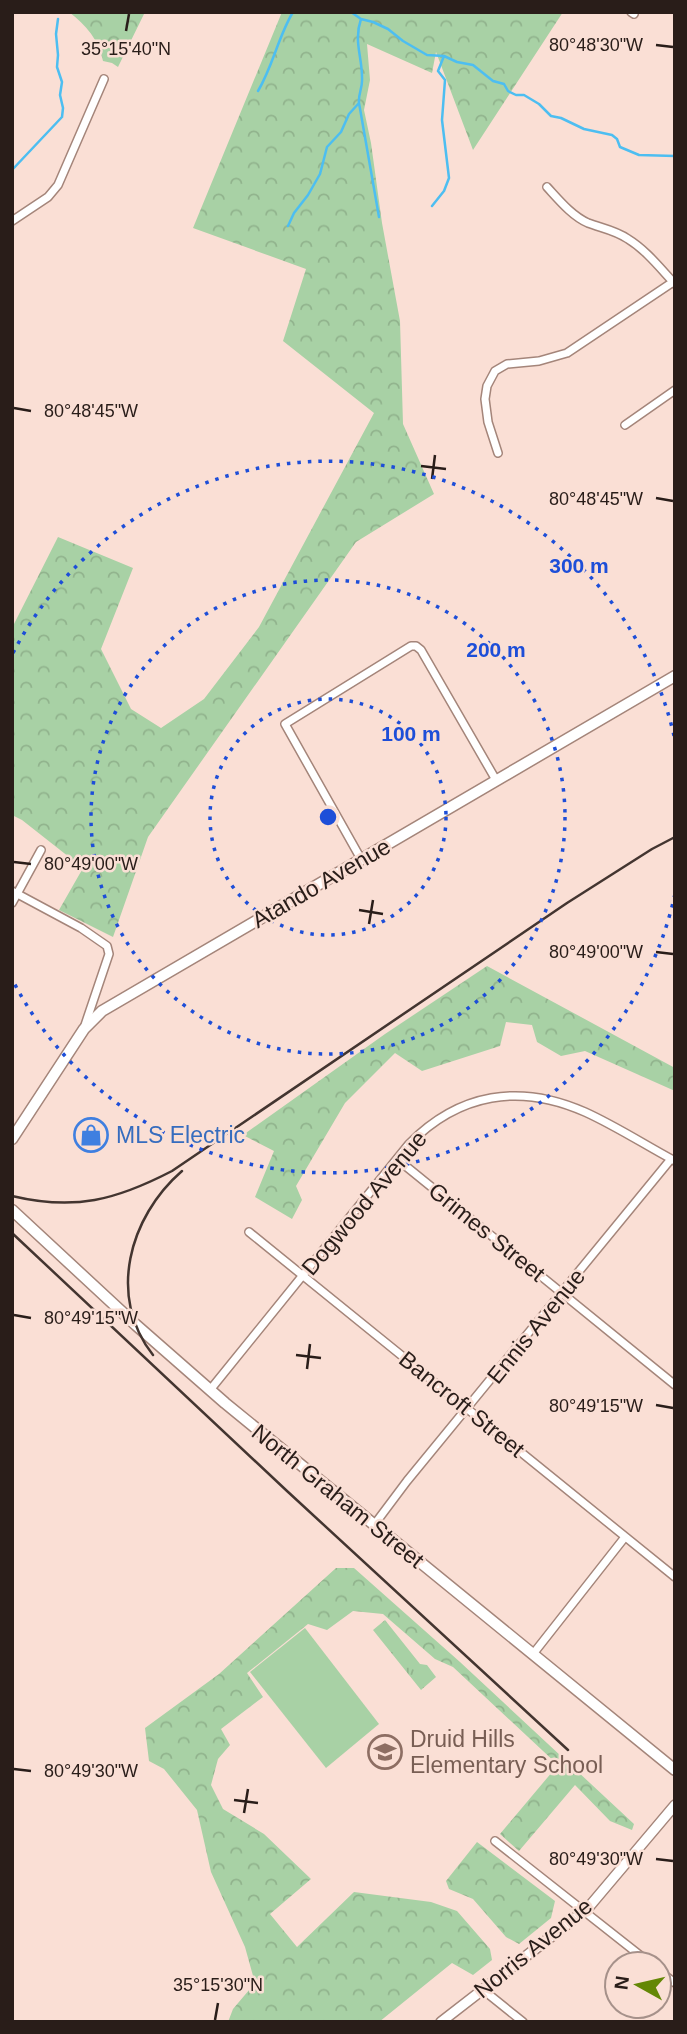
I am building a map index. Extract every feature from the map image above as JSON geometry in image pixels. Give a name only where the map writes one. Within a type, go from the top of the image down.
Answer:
[{"type":"main road","name":"Atando Avenue","points":[[12,1139],[84,1029],[102,1012],[675,676]]},
{"type":"main road","name":"North Graham Street","points":[[12,1210],[210,1390],[675,1770]]},
{"type":"street","points":[[12,221],[48,197],[58,184],[104,79]]},
{"type":"street","points":[[498,453],[488,422],[485,399],[487,386],[495,371],[507,364],[539,361],[567,353],[674,283],[628,239],[603,226],[586,222],[565,206],[547,187]]},
{"type":"street","points":[[625,425],[675,390]]},
{"type":"street","points":[[361,859],[285,724],[411,646],[421,650],[496,780]]},
{"type":"street","points":[[12,903],[15,892],[41,849]]},
{"type":"street","points":[[15,892],[81,928],[107,946],[108,954],[84,1029]]},
{"type":"street","name":"Dogwood Avenue","points":[[210,1390],[397,1159],[421,1132],[450,1111],[488,1098],[545,1100],[585,1112],[673,1160]]},
{"type":"street","name":"Grimes Street","points":[[397,1159],[675,1385]]},
{"type":"street","name":"Ennis Avenue","points":[[374,1525],[673,1160]]},
{"type":"street","name":"Bancroft Street","points":[[249,1232],[675,1577]]},
{"type":"street","points":[[533,1654],[625,1537]]},
{"type":"street","name":"Norris Avenue","points":[[441,2022],[584,1911],[675,1805]]},
{"type":"street","points":[[495,1841],[633,1950]]},
{"type":"street","points":[[482,1989],[523,2022]]},
{"type":"green space","points":[[69,12],[145,12],[118,67],[103,61],[91,34]]},
{"type":"green space","points":[[282,12],[563,12],[473,150],[436,52],[432,73],[367,44],[370,80],[364,110],[400,321],[403,424],[434,494],[356,542],[148,837],[113,937],[59,910],[83,868],[12,815],[12,628],[58,537],[133,568],[101,649],[131,709],[161,728],[204,699],[259,627],[374,413],[283,341],[306,269],[193,228]]},
{"type":"green space","points":[[487,966],[675,1068],[675,1091],[585,1051],[561,1056],[537,1042],[532,1025],[506,1022],[500,1046],[422,1071],[395,1053],[345,1103],[296,1186],[302,1200],[292,1219],[255,1197],[274,1151],[243,1135],[385,1034]]},
{"type":"green space","points":[[336,1568],[354,1568],[460,1662],[634,1824],[632,1830],[610,1821],[575,1785],[519,1851],[500,1834],[558,1765],[453,1667],[435,1659],[383,1614],[353,1611],[327,1630],[308,1624],[247,1673],[263,1697],[221,1729],[230,1745],[218,1759],[211,1785],[223,1809],[264,1834],[311,1879],[270,1914],[297,1947],[354,1892],[431,1902],[457,1911],[490,1949],[492,1960],[473,1975],[452,1963],[379,2022],[228,2022],[233,2009],[255,1983],[245,1947],[211,1872],[197,1810],[164,1769],[149,1761],[145,1728],[219,1674]]},
{"type":"green space","points":[[385,1620],[420,1664],[427,1665],[436,1677],[421,1690],[373,1630]]},
{"type":"green space","points":[[305,1628],[379,1724],[326,1768],[250,1672]]},
{"type":"green space","points":[[477,1842],[555,1901],[551,1918],[519,1944],[506,1937],[473,1899],[449,1889],[446,1881]]},
{"type":"waterway","points":[[258,91],[293,12]]},
{"type":"waterway","points":[[351,12],[361,19],[388,29],[427,55],[444,56],[473,65],[493,81],[504,84],[508,91],[524,95],[539,104],[551,116],[584,129],[612,135],[620,147],[639,155],[675,156]]},
{"type":"waterway","points":[[12,170],[62,117],[62,82],[57,67],[58,19]]},
{"type":"waterway","points":[[288,226],[320,174],[327,147],[341,132],[349,114],[359,103],[362,73],[358,35],[361,19]]},
{"type":"waterway","points":[[432,206],[444,191],[449,178],[442,120],[445,80],[438,71],[444,56]]},
{"type":"waterway","points":[[359,103],[379,217]]},
{"type":"railway","points":[[12,1196],[56,1202],[95,1200],[132,1189],[172,1171],[567,903],[675,837]]},
{"type":"railway","points":[[153,1355],[139,1332],[131,1308],[128,1283],[130,1258],[137,1234],[149,1211],[182,1171]]},
{"type":"railway","points":[[12,1233],[568,1750]]},
{"type":"place","name":"MLS Electric","points":[[91,1135]]},
{"type":"place","name":"Druid Hills Elementary School","points":[[385,1752]]}]
